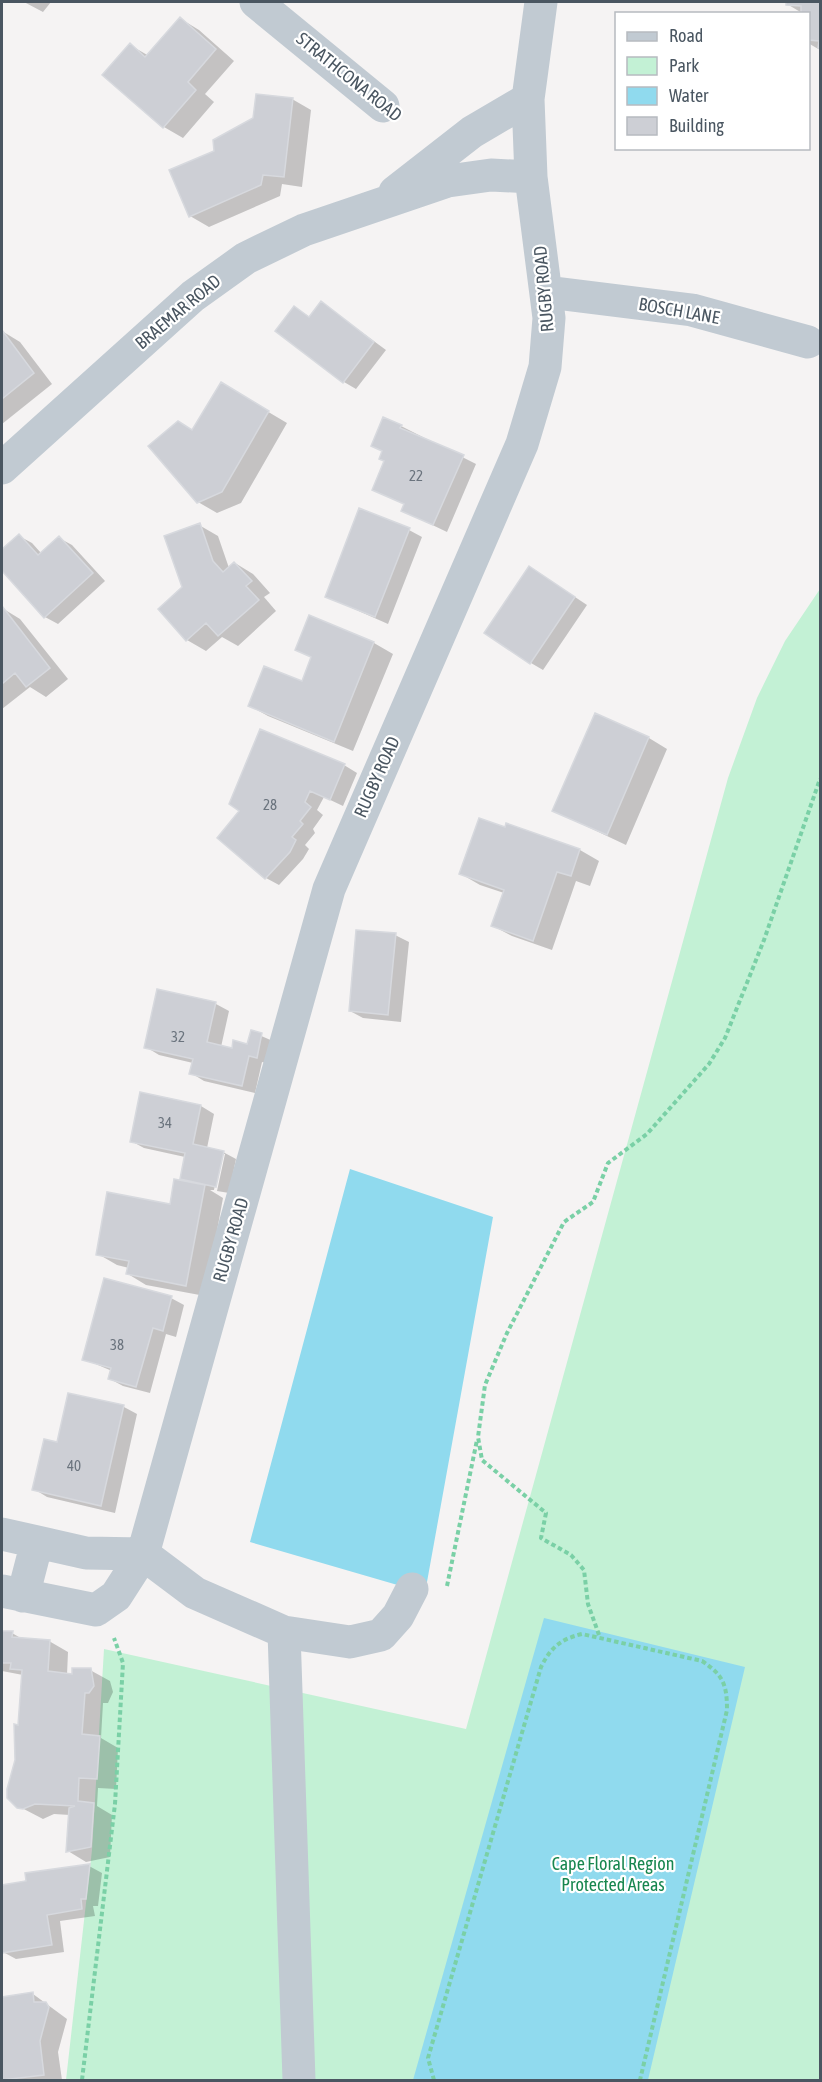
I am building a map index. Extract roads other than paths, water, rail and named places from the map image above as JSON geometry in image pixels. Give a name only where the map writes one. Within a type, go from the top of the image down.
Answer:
[{"type":"street","name":"STRATHCONA ROAD","points":[[256,2],[382,106]]},
{"type":"street","name":"RUGBY ROAD","points":[[13,1593],[96,1610],[116,1596],[143,1554],[329,889],[522,444],[545,367],[549,318],[548,292],[531,177],[528,99],[541,2]]},
{"type":"street","name":"BRAEMAR ROAD","points":[[382,202],[464,138],[528,99]]},
{"type":"street","name":"BRAEMAR ROAD","points":[[2,468],[193,296],[246,258],[304,230],[448,181],[491,175],[531,177]]},
{"type":"street","name":"BOSCH LANE","points":[[548,292],[692,310],[808,342]]},
{"type":"street","points":[[2,1534],[86,1553],[143,1554],[195,1593],[284,1632],[350,1642],[381,1635],[398,1616],[412,1589]]},
{"type":"street","points":[[13,1593],[37,1542]]},
{"type":"street","points":[[284,1632],[299,2080]]},
{"type":"water","points":[[350,1169],[493,1217],[425,1593],[250,1542]]},
{"type":"water","points":[[544,1618],[745,1667],[648,2080],[413,2080]]},
{"type":"park label","name":"Cape Floral Region Protected Areas","points":[[613,1874]]}]
